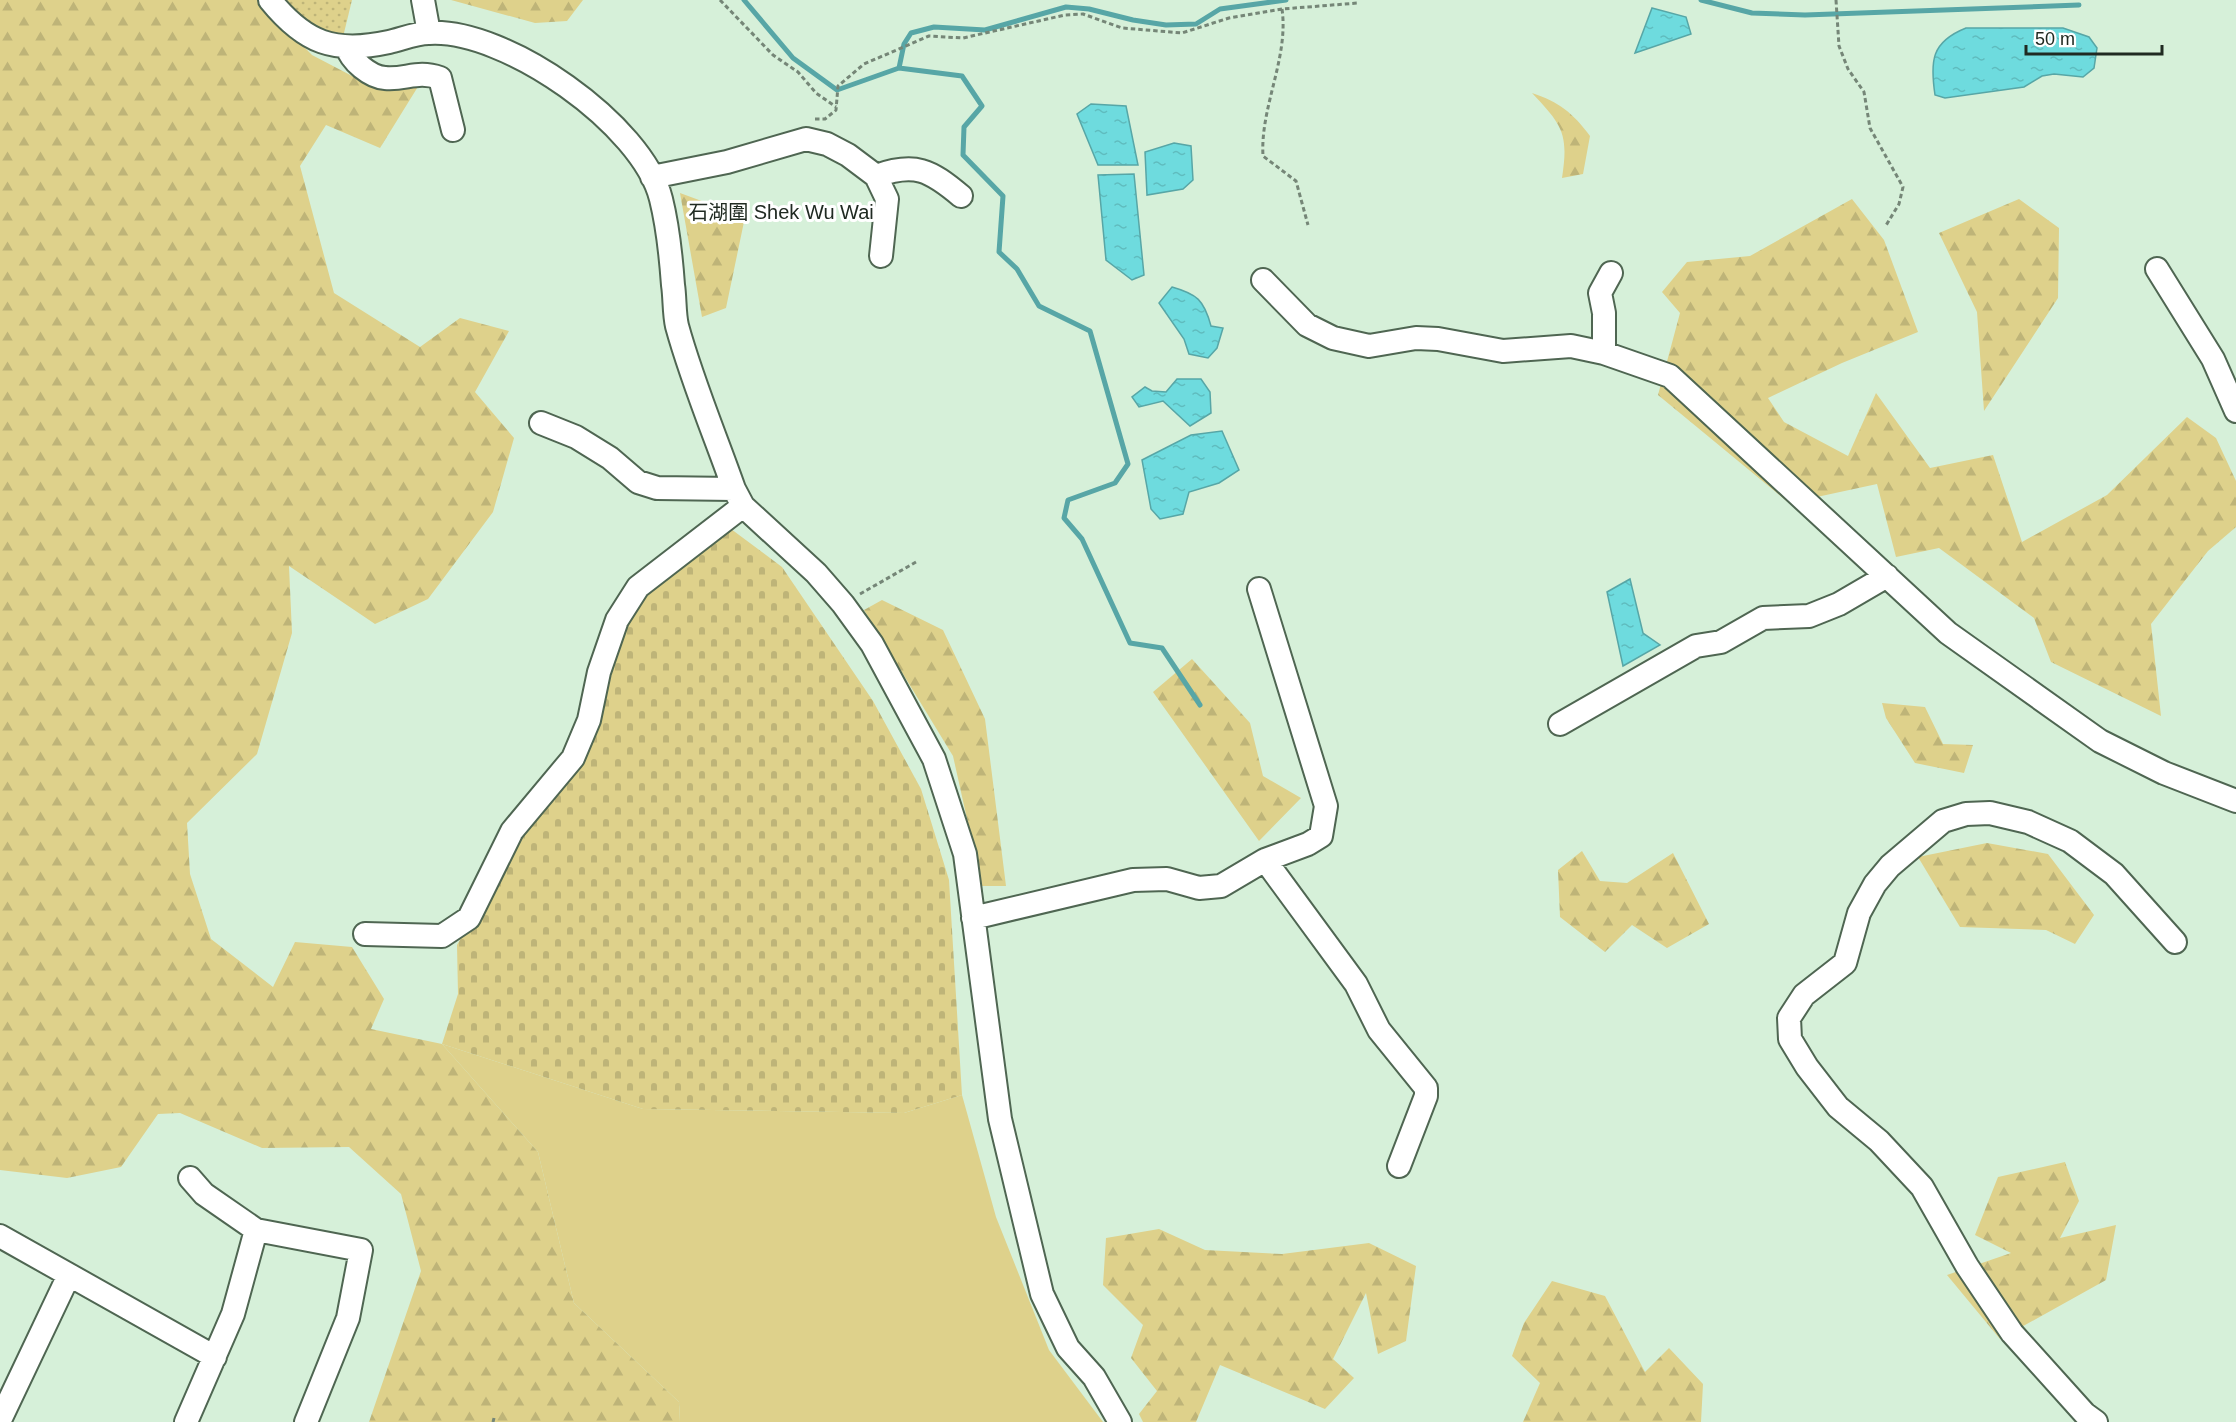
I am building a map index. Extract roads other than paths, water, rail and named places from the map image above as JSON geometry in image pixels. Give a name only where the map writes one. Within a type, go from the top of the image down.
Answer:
[{"type":"street","points":[[270,0],[288,22],[308,37],[347,47],[386,43],[429,33],[488,43],[544,70],[588,101],[628,142],[652,177],[661,198],[677,324],[739,498],[816,573],[843,604],[872,644],[934,759],[965,854],[1000,1119],[1042,1294],[1068,1348],[1094,1377],[1120,1422]]},
{"type":"street","points":[[423,0],[429,33]]},
{"type":"street","points":[[347,47],[349,55],[362,67],[384,78],[425,73],[440,78],[453,130]]},
{"type":"street","points":[[652,177],[703,168],[806,139],[827,144],[848,155],[876,176],[887,199],[881,256]]},
{"type":"street","points":[[876,176],[898,168],[912,169],[932,174],[961,196]]},
{"type":"street","points":[[2157,269],[2213,359],[2236,411]]},
{"type":"street","points":[[1604,353],[1604,313],[1600,294],[1611,273]]},
{"type":"street","points":[[1263,280],[1307,325],[1333,338],[1369,346],[1416,338],[1503,351],[1571,346],[1604,353],[1670,376],[1948,633],[2100,741],[2164,773],[2236,801]]},
{"type":"street","points":[[541,423],[576,437],[610,458],[638,482],[657,488],[739,498]]},
{"type":"street","points":[[365,934],[442,936],[469,918],[512,831],[573,758],[589,720],[599,672],[617,620],[638,587],[739,498]]},
{"type":"street","points":[[1560,724],[1696,646],[1720,642],[1763,618],[1784,615],[1809,616],[1839,604],[1887,576]]},
{"type":"street","points":[[973,918],[1133,880],[1167,879],[1199,888],[1221,886],[1265,860],[1308,844],[1321,836],[1326,806],[1258,589]]},
{"type":"street","points":[[2096,1422],[2085,1414],[2012,1333],[1967,1266],[1922,1187],[1879,1141],[1838,1107],[1790,1039],[1789,1018],[1803,995],[1845,963],[1859,913],[1875,884],[1890,866],[1943,821],[1966,814],[1990,813],[2028,822],[2070,841],[2114,874],[2175,942]]},
{"type":"street","points":[[1265,860],[1356,984],[1379,1030],[1426,1088],[1426,1096],[1399,1166]]},
{"type":"street","points":[[190,1178],[204,1194],[256,1230],[361,1250],[348,1318],[306,1422]]},
{"type":"street","points":[[186,1422],[233,1314],[256,1230]]},
{"type":"street","points":[[0,1236],[68,1277],[215,1357]]},
{"type":"street","points":[[0,1420],[68,1277]]},
{"type":"water","points":[[1652,8],[1686,17],[1691,34],[1635,53]]},
{"type":"water","points":[[1966,28],[2063,28],[2089,37],[2097,48],[2094,68],[2083,77],[2054,74],[2042,76],[2024,87],[1945,98],[1935,95],[1933,63],[1939,46]]},
{"type":"water","points":[[1091,104],[1126,106],[1138,165],[1098,165],[1077,114]]},
{"type":"water","points":[[1174,143],[1191,146],[1193,180],[1183,189],[1147,195],[1145,152]]},
{"type":"water","points":[[1134,174],[1144,275],[1132,280],[1106,260],[1098,175]]},
{"type":"water","points":[[1172,287],[1188,292],[1198,299],[1211,326],[1223,328],[1217,348],[1208,358],[1189,354],[1184,339],[1159,303]]},
{"type":"water","points":[[1177,379],[1201,379],[1210,392],[1211,413],[1190,426],[1163,401],[1139,407],[1132,397],[1145,387],[1152,391],[1166,392]]},
{"type":"water","points":[[1222,431],[1239,470],[1219,483],[1189,492],[1183,514],[1160,519],[1151,509],[1142,460],[1191,435]]},
{"type":"water","points":[[1630,579],[1643,633],[1660,645],[1623,666],[1607,592]]},
{"type":"waterway","points":[[744,0],[793,58],[837,90],[899,68],[962,76],[982,106],[964,127],[963,155],[1003,196],[999,252],[1017,269],[1039,306],[1090,331],[1128,464],[1115,483],[1068,500],[1064,518],[1082,539],[1130,643],[1162,648],[1200,705]]},
{"type":"waterway","points":[[899,68],[904,44],[911,33],[934,27],[985,30],[1066,7],[1089,9],[1133,20],[1166,25],[1196,24],[1220,9],[1286,0]]},
{"type":"waterway","points":[[1701,0],[1752,13],[1805,15],[2079,5]]},
{"type":"district","name":"石湖圍 Shek Wu Wai","points":[[781,212]]}]
